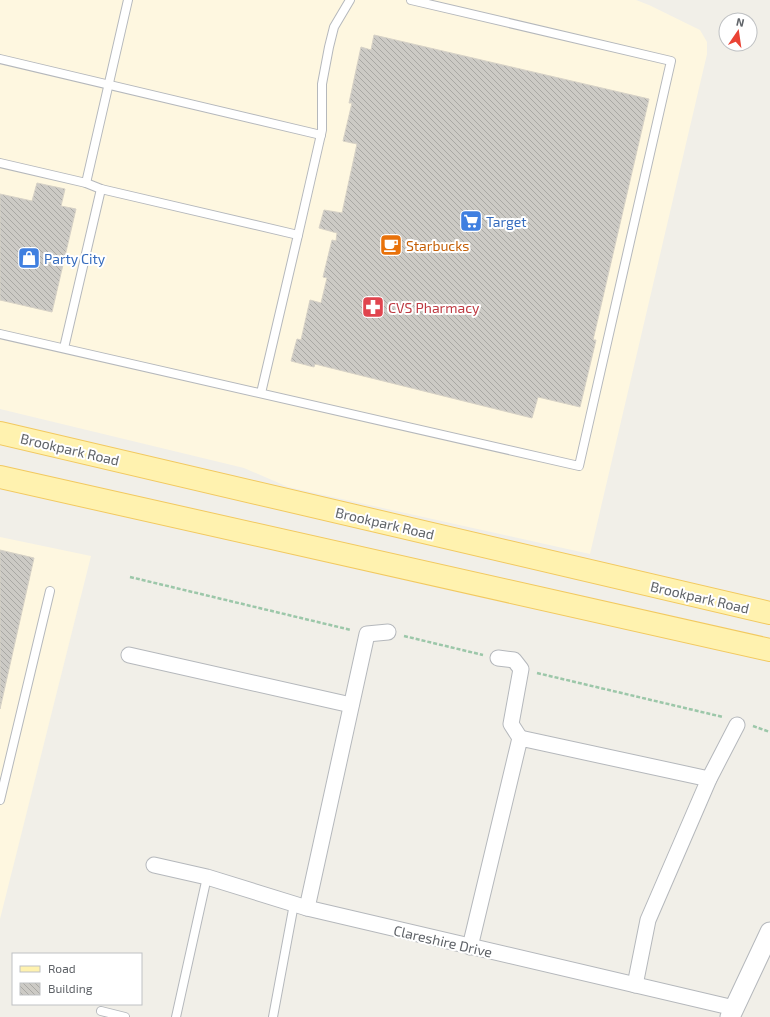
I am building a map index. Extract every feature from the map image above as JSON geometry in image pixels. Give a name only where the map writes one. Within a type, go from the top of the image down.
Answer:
[{"type":"main road","name":"Brookpark Road","points":[[0,433],[770,613]]},
{"type":"main road","points":[[0,477],[770,650]]},
{"type":"street","points":[[300,906],[351,705],[367,634],[388,632]]},
{"type":"street","points":[[129,655],[351,705]]},
{"type":"street","points":[[498,658],[514,660],[521,669],[511,724],[520,738],[709,779]]},
{"type":"street","points":[[635,985],[648,920],[709,779],[738,723]]},
{"type":"street","points":[[470,947],[520,738]]},
{"type":"street","name":"Clareshire Drive","points":[[154,866],[207,877],[300,906],[635,985],[732,1012]]},
{"type":"street","points":[[732,1012],[770,933]]},
{"type":"lane","points":[[86,183],[128,0]]},
{"type":"lane","points":[[261,393],[322,130],[322,84],[329,47],[334,27],[350,0]]},
{"type":"lane","points":[[0,334],[579,466],[671,61],[411,0]]},
{"type":"lane","points":[[0,59],[321,135]]},
{"type":"lane","points":[[0,163],[86,183],[100,189],[298,235]]},
{"type":"lane","points":[[64,348],[100,189]]},
{"type":"lane","points":[[0,800],[50,591]]},
{"type":"lane","points":[[176,1017],[207,877]]},
{"type":"lane","points":[[273,1017],[300,906]]},
{"type":"lane","points":[[101,1012],[125,1017]]},
{"type":"path","points":[[130,577],[367,634]]},
{"type":"path","points":[[388,632],[498,658]]},
{"type":"path","points":[[521,669],[770,732]]},
{"type":"shaded area","points":[[0,0],[636,0],[700,30],[707,42],[707,54],[590,554],[288,487],[244,468],[0,409]]},
{"type":"shaded area","points":[[0,537],[91,556],[0,919]]},
{"type":"building","name":"Target","points":[[374,35],[649,99],[593,340],[596,340],[580,407],[538,397],[532,418],[315,364],[314,367],[291,361],[297,339],[301,340],[310,300],[321,303],[327,278],[323,277],[332,240],[336,241],[337,233],[319,228],[324,210],[342,213],[357,144],[343,141],[352,103],[349,103],[361,47],[371,50]]},
{"type":"building","points":[[37,183],[65,189],[61,206],[76,209],[52,312],[0,300],[0,194],[32,201]]},
{"type":"building","points":[[0,550],[34,558],[0,709]]},
{"type":"place","name":"Target","points":[[471,221]]},
{"type":"place","name":"Starbucks","points":[[391,245]]},
{"type":"place","name":"Party City","points":[[29,258]]},
{"type":"place","name":"CVS Pharmacy","points":[[373,307]]}]
